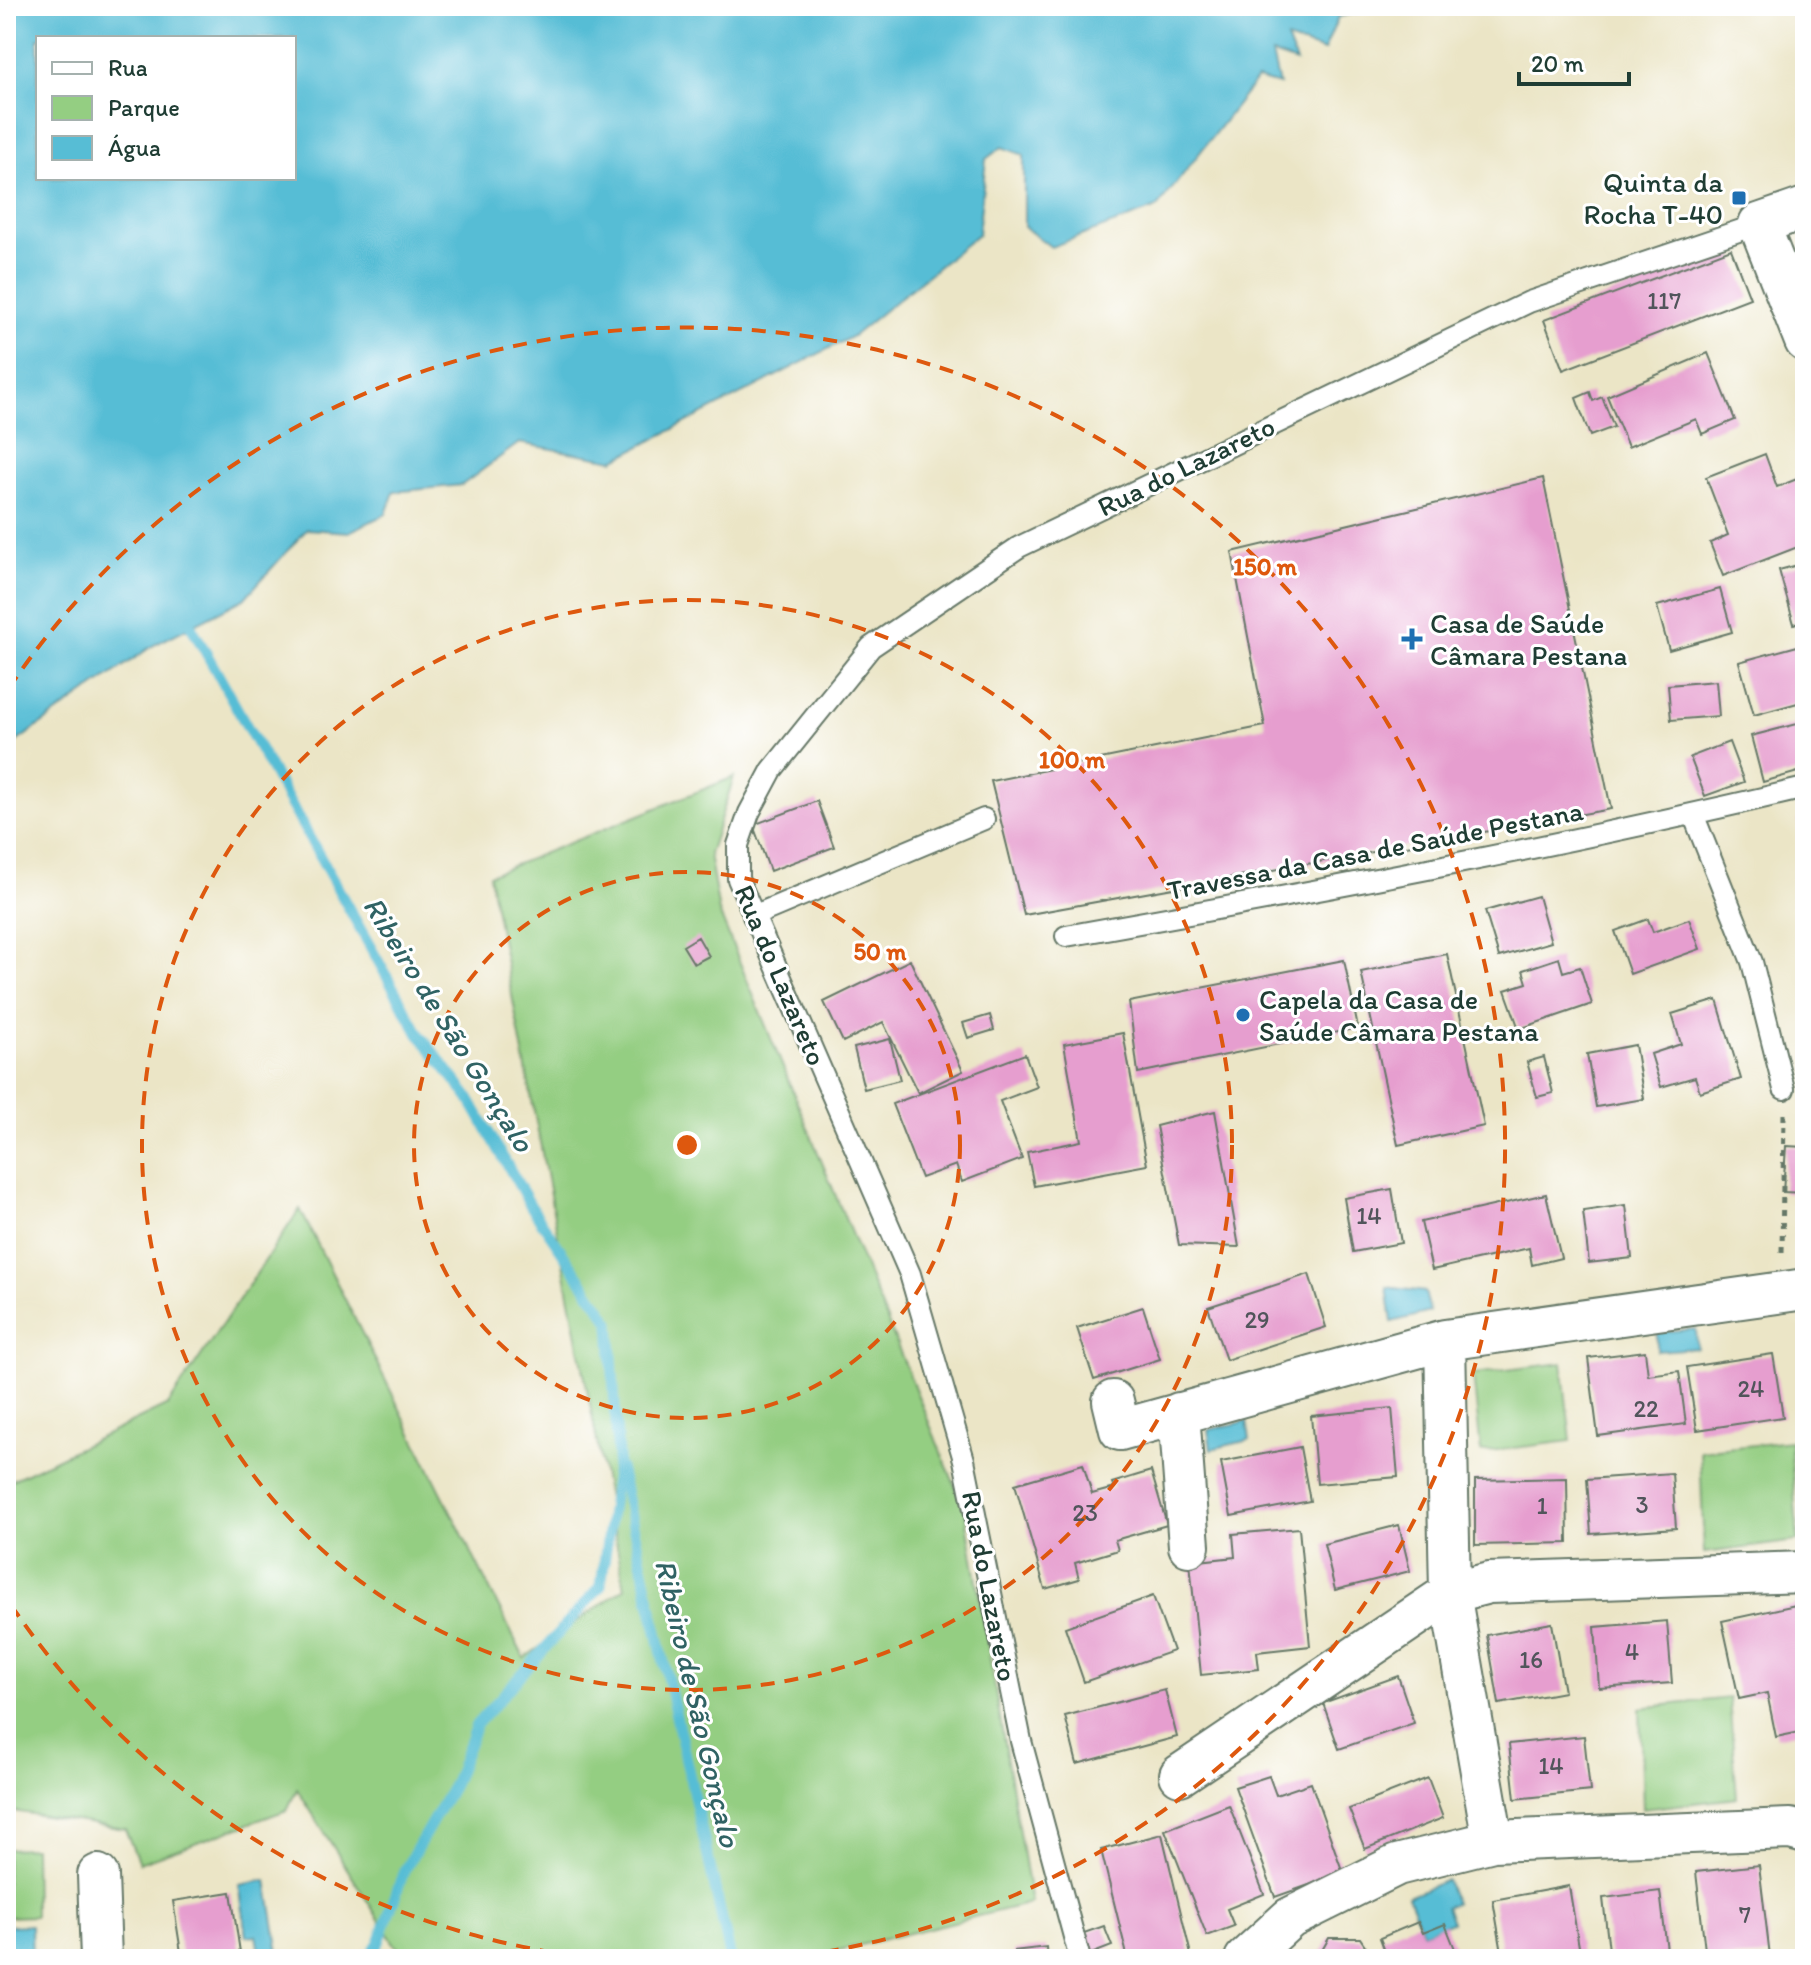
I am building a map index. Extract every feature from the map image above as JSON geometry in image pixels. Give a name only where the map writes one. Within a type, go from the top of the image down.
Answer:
[{"type":"street","name":"Rua do Lazareto","points":[[1759,224],[1805,208]]},
{"type":"street","points":[[1759,224],[1805,341]]},
{"type":"street","points":[[1113,1401],[1120,1430],[1445,1340],[1805,1289]]},
{"type":"street","points":[[1445,1340],[1450,1593],[1493,1841]]},
{"type":"street","points":[[1179,1413],[1189,1546]]},
{"type":"street","points":[[1180,1775],[1450,1593],[1489,1583],[1805,1572]]},
{"type":"street","points":[[1245,1959],[1290,1918],[1397,1865],[1493,1841],[1790,1829],[1805,1833]]},
{"type":"street","points":[[98,1875],[101,1959]]},
{"type":"lane","name":"Rua do Lazareto","points":[[1080,1959],[1021,1741],[964,1460],[910,1274],[738,879],[738,845],[749,813],[772,770],[871,647],[1019,547],[1529,302],[1759,224]]},
{"type":"lane","name":"Travessa da Casa de Saúde Pestana","points":[[1066,936],[1363,884],[1805,788]]},
{"type":"lane","points":[[1693,814],[1752,962],[1784,1089]]},
{"type":"lane","points":[[753,916],[984,819]]},
{"type":"path","points":[[1784,1089],[1782,1253],[1793,1250]]},
{"type":"green space","points":[[734,777],[709,854],[719,912],[965,1510],[1031,1903],[828,1953],[830,1959],[413,1959],[395,1945],[297,1789],[287,1810],[139,1863],[125,1829],[6,1810],[6,1483],[168,1405],[300,1209],[524,1658],[625,1588],[489,875]]},
{"type":"green space","points":[[1562,1363],[1571,1441],[1481,1452],[1473,1374]]},
{"type":"green space","points":[[1790,1441],[1798,1541],[1704,1553],[1700,1451]]},
{"type":"green space","points":[[1729,1698],[1737,1798],[1643,1809],[1640,1708]]},
{"type":"green space","points":[[34,1848],[35,1916],[6,1917],[6,1849]]},
{"type":"water","points":[[6,6],[1363,6],[1362,12],[1338,17],[1324,51],[1287,39],[1296,62],[1272,54],[1279,85],[1257,79],[1157,208],[1051,247],[1024,227],[1024,155],[1002,147],[986,159],[978,234],[853,336],[614,460],[519,443],[462,485],[394,492],[386,514],[349,532],[307,529],[244,599],[152,646],[6,749]]},
{"type":"water","points":[[1387,1287],[1425,1292],[1430,1312],[1392,1322]]},
{"type":"water","points":[[1696,1329],[1697,1348],[1657,1351],[1657,1332]]},
{"type":"water","points":[[1247,1421],[1250,1440],[1211,1449],[1208,1430]]},
{"type":"water","points":[[267,1880],[280,1959],[260,1959],[256,1935],[247,1936],[239,1885]]},
{"type":"water","points":[[1446,1880],[1455,1903],[1446,1907],[1452,1922],[1423,1933],[1408,1896]]},
{"type":"water","points":[[31,1925],[32,1959],[8,1959],[7,1926]]},
{"type":"building","points":[[1731,249],[1750,298],[1563,370],[1544,320]]},
{"type":"building","points":[[1708,353],[1735,420],[1702,434],[1696,419],[1628,447],[1607,396]]},
{"type":"building","points":[[1590,392],[1593,401],[1602,397],[1614,427],[1590,436],[1576,398]]},
{"type":"building","points":[[1765,454],[1777,487],[1802,477],[1805,532],[1799,535],[1803,545],[1723,576],[1710,543],[1728,535],[1706,477]]},
{"type":"building","name":"Casa de Saúde Câmara Pestana","points":[[1543,478],[1611,809],[1024,915],[991,781],[1265,726],[1232,552]]},
{"type":"building","points":[[1805,563],[1805,621],[1794,624],[1779,570]]},
{"type":"building","points":[[1720,589],[1732,632],[1669,650],[1657,606]]},
{"type":"building","points":[[1801,645],[1805,662],[1805,701],[1754,715],[1739,662]]},
{"type":"building","points":[[1716,681],[1719,716],[1671,720],[1668,685]]},
{"type":"building","points":[[1805,722],[1805,770],[1763,782],[1751,736]]},
{"type":"building","points":[[1729,742],[1744,782],[1705,796],[1690,757]]},
{"type":"building","points":[[817,801],[834,847],[770,871],[753,825]]},
{"type":"building","points":[[1805,818],[1805,845],[1804,845],[1797,820]]},
{"type":"building","points":[[1538,896],[1551,942],[1499,957],[1485,911]]},
{"type":"building","points":[[1648,919],[1653,932],[1689,919],[1700,949],[1630,974],[1615,931]]},
{"type":"building","points":[[698,937],[709,956],[694,964],[683,946]]},
{"type":"building","points":[[1447,954],[1484,1126],[1398,1145],[1361,972]]},
{"type":"building","points":[[1559,958],[1563,972],[1580,967],[1592,1004],[1519,1029],[1505,990],[1527,983],[1523,970]]},
{"type":"building","points":[[910,960],[963,1071],[918,1093],[883,1022],[843,1042],[824,1002]]},
{"type":"building","name":"Capela da Casa de Saúde Câmara Pestana","points":[[1344,960],[1358,1028],[1138,1073],[1129,1002]]},
{"type":"building","points":[[1717,1000],[1741,1079],[1700,1092],[1695,1077],[1661,1087],[1651,1054],[1681,1044],[1672,1014]]},
{"type":"building","points":[[990,1015],[994,1030],[968,1038],[963,1023]]},
{"type":"building","points":[[1123,1033],[1147,1165],[1034,1186],[1027,1152],[1081,1141],[1064,1044]]},
{"type":"building","points":[[890,1039],[900,1080],[864,1089],[854,1048]]},
{"type":"building","points":[[1635,1045],[1644,1099],[1596,1107],[1587,1054]]},
{"type":"building","points":[[1025,1054],[1037,1087],[1000,1101],[1022,1159],[962,1182],[956,1165],[921,1178],[892,1104]]},
{"type":"building","points":[[1544,1057],[1553,1093],[1537,1097],[1527,1062]]},
{"type":"building","points":[[1215,1111],[1239,1247],[1179,1245],[1156,1126]]},
{"type":"building","points":[[1786,1146],[1805,1147],[1805,1193],[1783,1192]]},
{"type":"building","points":[[1392,1189],[1401,1243],[1353,1252],[1344,1198]]},
{"type":"building","points":[[1546,1194],[1561,1258],[1532,1265],[1529,1248],[1432,1270],[1421,1222]]},
{"type":"building","points":[[1626,1205],[1632,1258],[1589,1263],[1583,1211]]},
{"type":"building","points":[[1309,1274],[1326,1327],[1226,1360],[1208,1307]]},
{"type":"building","points":[[1143,1307],[1160,1359],[1094,1380],[1077,1328]]},
{"type":"building","points":[[1645,1351],[1648,1375],[1679,1371],[1686,1424],[1598,1436],[1588,1358]]},
{"type":"building","points":[[1773,1354],[1783,1417],[1697,1430],[1687,1367]]},
{"type":"building","points":[[1392,1408],[1398,1477],[1317,1484],[1311,1416]]},
{"type":"building","points":[[1300,1447],[1310,1501],[1231,1516],[1221,1462]]},
{"type":"building","points":[[1083,1464],[1092,1494],[1114,1488],[1112,1483],[1151,1471],[1167,1525],[1115,1540],[1118,1550],[1075,1563],[1079,1579],[1045,1589],[1015,1484]]},
{"type":"building","points":[[1672,1473],[1676,1528],[1591,1534],[1587,1479]]},
{"type":"building","points":[[1567,1478],[1568,1543],[1475,1545],[1475,1480]]},
{"type":"building","points":[[1399,1525],[1410,1571],[1335,1590],[1324,1544]]},
{"type":"building","points":[[1299,1528],[1310,1646],[1257,1652],[1259,1669],[1201,1675],[1190,1562],[1235,1557],[1233,1534]]},
{"type":"building","points":[[1153,1596],[1173,1651],[1084,1682],[1065,1627]]},
{"type":"building","points":[[1805,1603],[1805,1731],[1776,1737],[1767,1693],[1739,1699],[1722,1621]]},
{"type":"building","points":[[1667,1621],[1672,1683],[1599,1688],[1595,1627]]},
{"type":"building","points":[[1552,1623],[1564,1692],[1499,1704],[1487,1635]]},
{"type":"building","points":[[1398,1676],[1414,1723],[1339,1749],[1323,1703]]},
{"type":"building","points":[[1165,1690],[1177,1737],[1077,1764],[1065,1716]]},
{"type":"building","points":[[1584,1736],[1590,1791],[1515,1799],[1509,1744]]},
{"type":"building","points":[[1269,1776],[1276,1795],[1311,1783],[1343,1873],[1275,1897],[1235,1787]]},
{"type":"building","points":[[1428,1778],[1443,1818],[1365,1849],[1349,1809]]},
{"type":"building","points":[[1229,1805],[1264,1894],[1227,1909],[1234,1926],[1207,1936],[1165,1830]]},
{"type":"building","points":[[1162,1834],[1192,1959],[1128,1959],[1101,1850]]},
{"type":"building","points":[[1759,1865],[1770,1956],[1706,1959],[1696,1872]]},
{"type":"building","points":[[1569,1886],[1581,1959],[1503,1959],[1493,1900]]},
{"type":"building","points":[[1660,1891],[1668,1959],[1610,1959],[1603,1898]]},
{"type":"building","points":[[231,1892],[241,1959],[182,1959],[173,1901]]},
{"type":"building","points":[[1418,1922],[1423,1933],[1445,1924],[1459,1959],[1388,1959],[1380,1938]]},
{"type":"building","points":[[1104,1926],[1112,1946],[1086,1956],[1078,1935]]},
{"type":"building","points":[[1329,1938],[1360,1938],[1374,1959],[1317,1959]]},
{"type":"building","points":[[1046,1947],[1047,1959],[1014,1959],[1014,1951]]},
{"type":"waterway","name":"Ribeiro de São Gonçalo","points":[[191,626],[419,1034],[469,1098],[532,1208],[610,1322],[618,1458],[601,1586],[476,1725],[453,1785],[404,1871],[379,1942],[368,1959]]},
{"type":"waterway","name":"Ribeiro de São Gonçalo","points":[[620,1468],[731,1959]]},
{"type":"place","name":"Quinta da Rocha T-40","points":[[1739,198]]},
{"type":"place","name":"Casa de Saúde Câmara Pestana","points":[[1412,639]]},
{"type":"place","name":"Capela da Casa de Saúde Câmara Pestana","points":[[1243,1015]]}]
